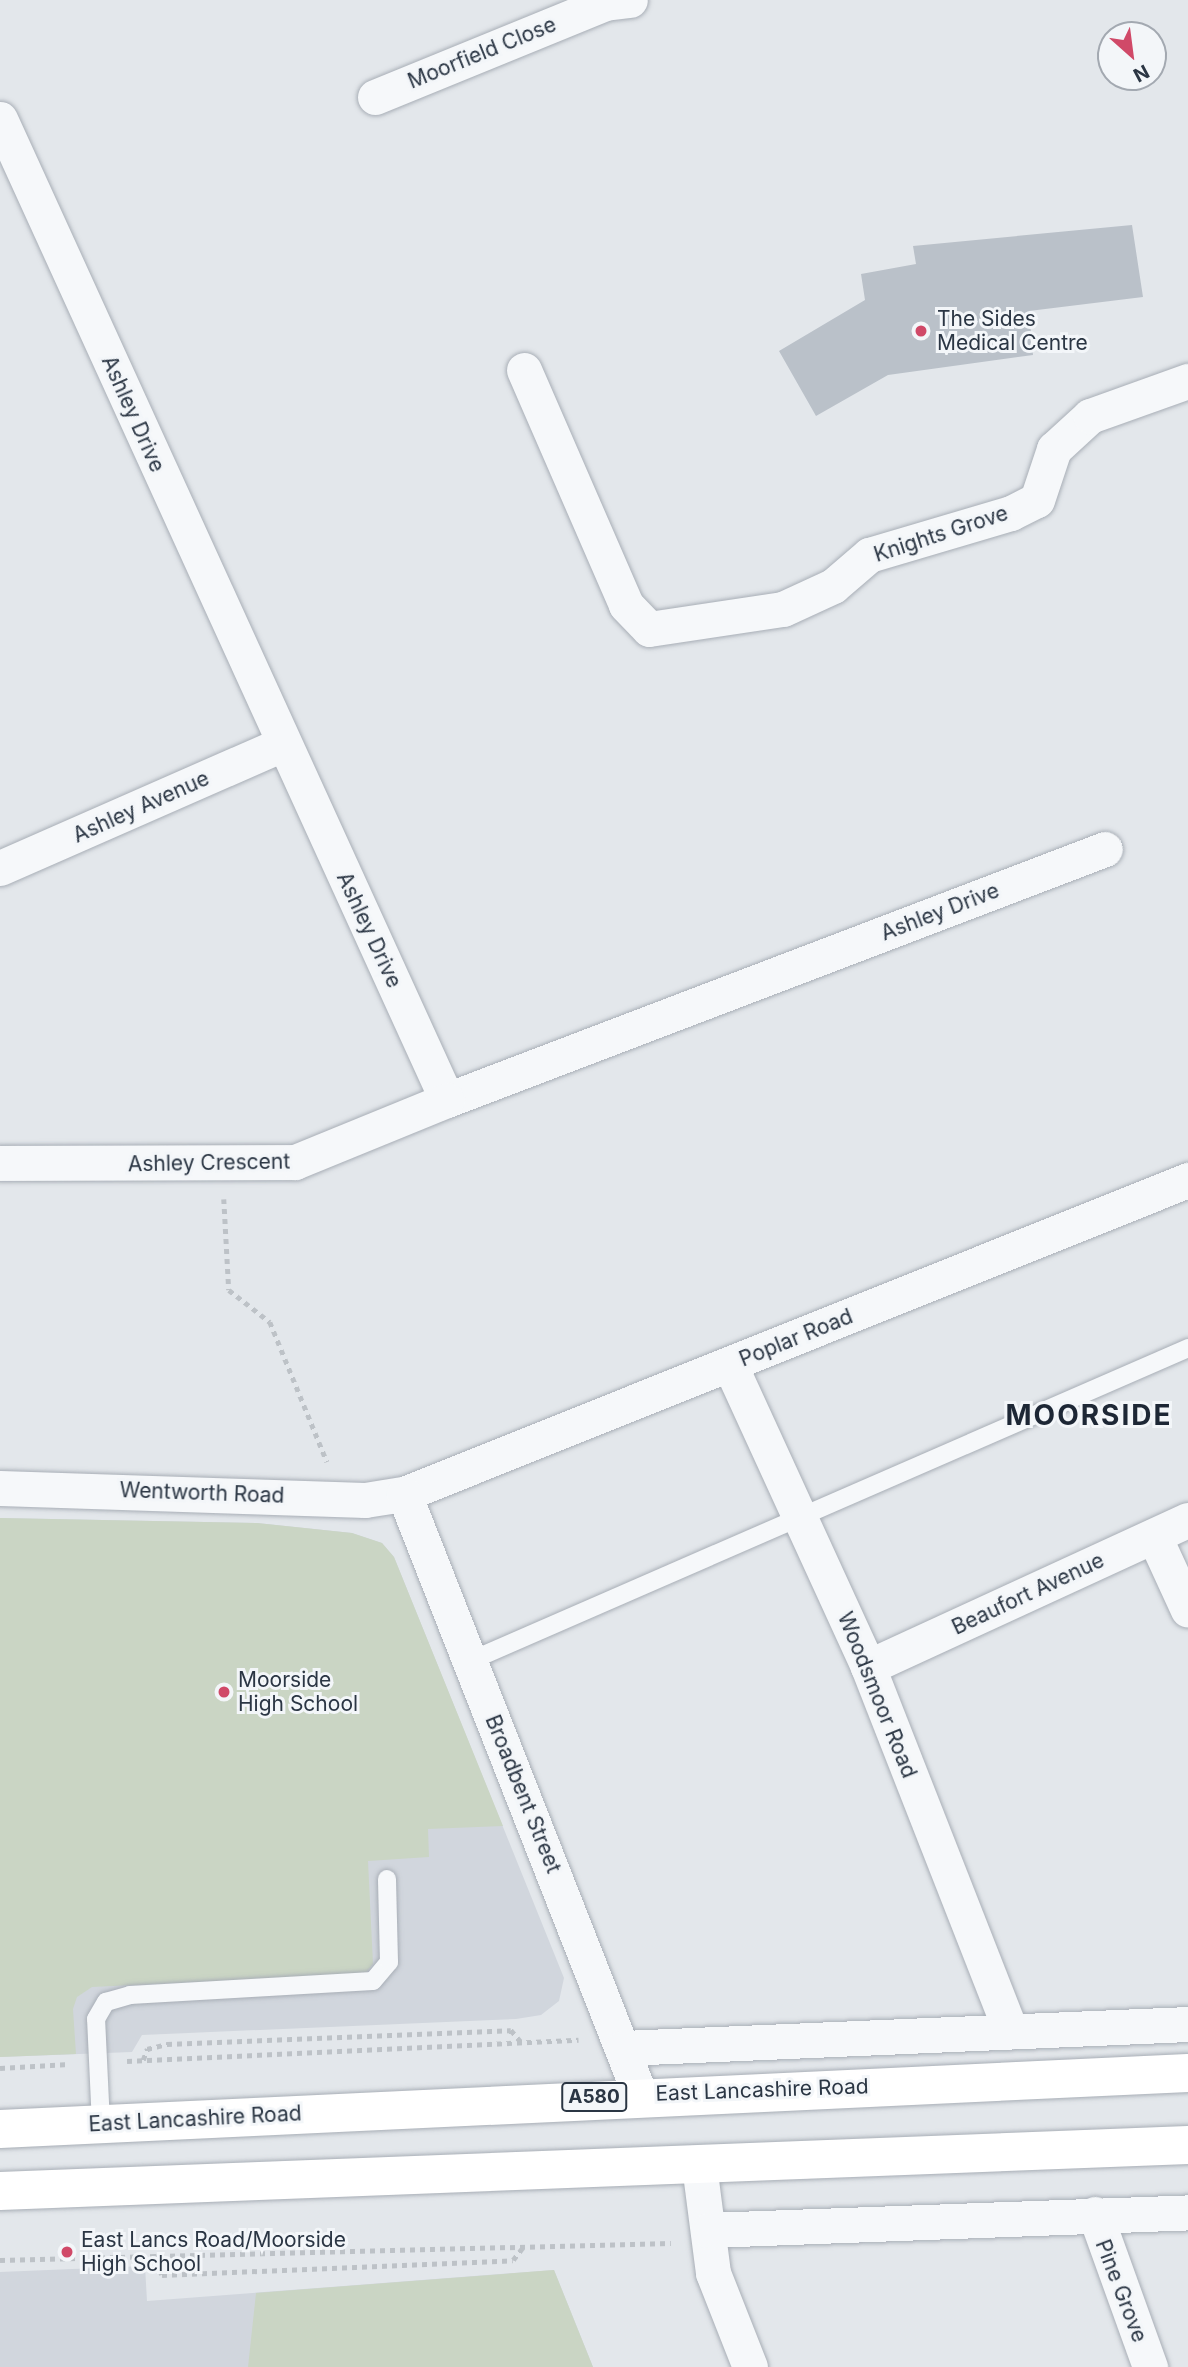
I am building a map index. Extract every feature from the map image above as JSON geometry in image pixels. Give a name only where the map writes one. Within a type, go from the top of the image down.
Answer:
[{"type":"highway","name":"East Lancashire Road","points":[[0,2129],[639,2095],[1188,2073]]},
{"type":"highway","points":[[0,2191],[1188,2145]]},
{"type":"street","name":"Moorfield Close","points":[[375,97],[605,3],[630,0]]},
{"type":"street","name":"Ashley Drive","points":[[0,119],[282,744],[447,1100],[1105,849]]},
{"type":"street","name":"Knights Grove","points":[[524,370],[626,605],[649,629],[783,609],[833,586],[869,555],[1011,513],[1037,500],[1054,449],[1090,416],[1188,381]]},
{"type":"street","name":"Ashley Avenue","points":[[0,869],[282,744]]},
{"type":"street","name":"Ashley Crescent","points":[[0,1163],[224,1164],[319,1156],[447,1100]]},
{"type":"street","name":"Poplar Road","points":[[404,1494],[1188,1180]]},
{"type":"street","name":"Woodsmoor Road","points":[[730,1365],[868,1667],[1011,2031]]},
{"type":"street","name":"Wentworth Road","points":[[0,1488],[84,1502],[330,1498],[404,1494]]},
{"type":"street","name":"Broadbent Street","points":[[404,1494],[623,2048],[639,2095]]},
{"type":"street","name":"Beaufort Avenue","points":[[868,1667],[1188,1520]]},
{"type":"street","points":[[1154,1536],[1188,1610]]},
{"type":"street","points":[[623,2048],[1188,2024]]},
{"type":"street","points":[[699,2165],[713,2273],[750,2367]]},
{"type":"street","points":[[709,2237],[1095,2214],[1188,2212]]},
{"type":"street","name":"Pine Grove","points":[[1095,2214],[1150,2367]]},
{"type":"lane","points":[[470,1661],[1188,1348]]},
{"type":"lane","points":[[101,2124],[99,2010],[116,1997],[373,1982],[389,1962],[387,1879]]},
{"type":"path","points":[[224,1164],[225,1281],[270,1322],[328,1466],[330,1498]]},
{"type":"path","points":[[142,2060],[147,2049],[167,2044],[510,2030],[522,2042]]},
{"type":"path","points":[[0,2068],[579,2039],[623,2048]]},
{"type":"path","points":[[0,2260],[524,2246],[709,2237]]},
{"type":"path","points":[[154,2254],[162,2275],[513,2260],[524,2246]]},
{"type":"shaded area","name":"Moorside High School","points":[[0,1518],[257,1523],[352,1533],[382,1543],[394,1557],[564,1978],[559,2001],[541,2015],[516,2019],[142,2035],[132,2052],[0,2057]]},
{"type":"shaded area","points":[[145,2266],[147,2301],[554,2270],[593,2367],[0,2367],[0,2272]]},
{"type":"green space","name":"Moorside High School","points":[[0,1518],[257,1523],[352,1533],[382,1543],[394,1557],[503,1826],[428,1829],[429,1857],[368,1861],[373,1964],[365,1974],[92,1987],[77,1997],[73,2009],[76,2054],[0,2057]]},
{"type":"green space","points":[[554,2270],[593,2367],[248,2367],[256,2293]]},
{"type":"building","name":"The Sides Medical Centre","points":[[1132,225],[1143,297],[1029,311],[1033,355],[888,375],[816,416],[779,351],[865,300],[861,274],[916,264],[913,246]]},
{"type":"place","name":"The Sides Medical Centre","points":[[921,331]]},
{"type":"place","name":"Moorside High School","points":[[224,1692]]},
{"type":"place","name":"East Lancs Road/Moorside High School","points":[[67,2252]]},
{"type":"district","name":"MOORSIDE","points":[[1089,1415]]}]
